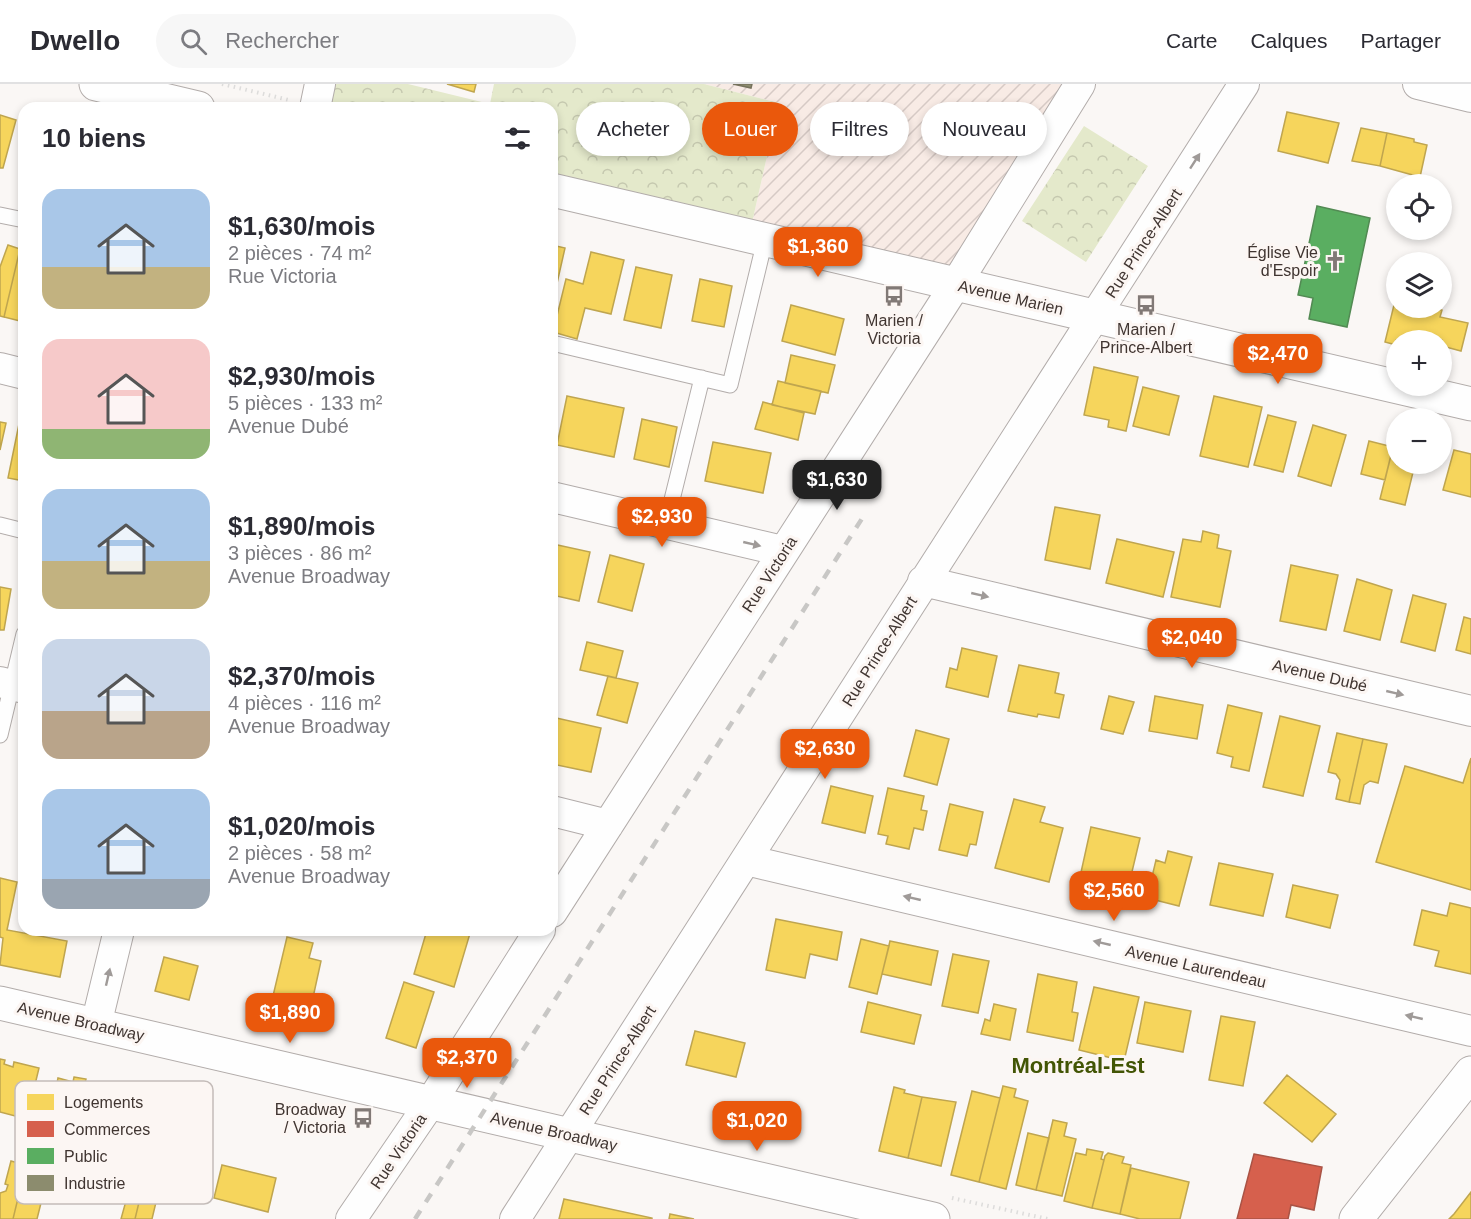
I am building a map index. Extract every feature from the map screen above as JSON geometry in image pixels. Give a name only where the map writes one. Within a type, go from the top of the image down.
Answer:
[{"type":"street","points":[[96,84],[153,102]]},
{"type":"street","name":"Rue Victoria","points":[[558,903],[956,284],[1080,84]]},
{"type":"street","name":"Rue Prince-Albert","points":[[515,1219],[1244,84]]},
{"type":"street","points":[[1418,84],[1471,97]]},
{"type":"street","name":"Avenue Marien","points":[[558,191],[1471,404]]},
{"type":"street","points":[[0,368],[18,372]]},
{"type":"street","points":[[558,498],[783,551]]},
{"type":"street","name":"Avenue Dubé","points":[[923,581],[1471,711]]},
{"type":"street","points":[[558,813],[608,825]]},
{"type":"street","name":"Avenue Laurendeau","points":[[746,860],[1471,1031]]},
{"type":"street","points":[[96,1025],[118,936]]},
{"type":"street","name":"Rue Victoria","points":[[351,1219],[431,1102],[536,936]]},
{"type":"street","name":"Avenue Broadway","points":[[0,1002],[933,1219]]},
{"type":"street","points":[[1356,1219],[1471,1073]]},
{"type":"lane","points":[[0,215],[18,219]]},
{"type":"lane","points":[[558,344],[730,385],[765,240]]},
{"type":"lane","points":[[666,524],[702,378]]},
{"type":"lane","points":[[0,525],[18,530]]},
{"type":"lane","points":[[0,735],[18,660]]},
{"type":"path","points":[[222,84],[317,100]]},
{"type":"shaded area","points":[[704,84],[1080,84],[1047,137],[1047,102],[921,102],[921,156],[1035,156],[956,284],[749,236],[767,156],[798,156],[798,102],[775,102]]},
{"type":"green space","points":[[320,84],[408,84],[482,102],[316,102]]},
{"type":"green space","points":[[494,84],[704,84],[775,102],[702,102],[702,156],[767,156],[749,236],[558,191],[558,102],[490,102]]},
{"type":"green space","points":[[1084,126],[1148,166],[1086,262],[1022,221]]},
{"type":"building: Logements","points":[[447,84],[476,84],[474,92]]},
{"type":"building: Logements","points":[[1287,112],[1339,123],[1328,163],[1278,151]]},
{"type":"building: Logements","points":[[0,115],[16,120],[3,168],[0,168]]},
{"type":"building: Logements","points":[[1361,128],[1387,133],[1380,166],[1352,161]]},
{"type":"building: Logements","points":[[1387,133],[1414,139],[1414,142],[1427,145],[1421,174],[1409,174],[1380,166]]},
{"type":"building: Logements","points":[[8,245],[18,248],[18,258],[4,317],[0,316],[0,267]]},
{"type":"building: Logements","points":[[558,246],[565,248],[558,279]]},
{"type":"building: Logements","points":[[591,252],[624,260],[611,314],[585,308],[577,339],[558,333],[558,312],[566,279],[583,284]]},
{"type":"building: Logements","points":[[18,258],[18,320],[4,317]]},
{"type":"building: Logements","points":[[636,267],[672,275],[661,328],[624,320]]},
{"type":"building: Logements","points":[[700,279],[732,286],[724,327],[692,321]]},
{"type":"building: Logements","points":[[791,305],[844,319],[835,355],[782,341]]},
{"type":"building: Logements","points":[[1391,318],[1445,318],[1468,323],[1461,351],[1452,349],[1452,330],[1388,330]]},
{"type":"building: Logements","points":[[791,355],[835,365],[828,393],[785,383]]},
{"type":"building: Logements","points":[[1094,367],[1138,377],[1126,431],[1108,427],[1109,420],[1084,415]]},
{"type":"building: Logements","points":[[778,381],[821,391],[815,414],[772,405]]},
{"type":"building: Logements","points":[[1143,387],[1179,396],[1169,435],[1133,426]]},
{"type":"building: Logements","points":[[567,396],[624,408],[614,457],[558,445]]},
{"type":"building: Logements","points":[[1214,396],[1262,407],[1248,467],[1200,456]]},
{"type":"building: Logements","points":[[763,402],[804,413],[798,440],[755,429]]},
{"type":"building: Logements","points":[[1268,415],[1296,422],[1283,472],[1254,465]]},
{"type":"building: Logements","points":[[642,419],[677,427],[669,467],[634,459]]},
{"type":"building: Logements","points":[[0,422],[6,423],[0,450]]},
{"type":"building: Logements","points":[[1313,425],[1346,435],[1331,486],[1298,476]]},
{"type":"building: Logements","points":[[18,429],[18,480],[8,478]]},
{"type":"building: Logements","points":[[1369,441],[1386,445],[1385,480],[1361,474]]},
{"type":"building: Logements","points":[[713,442],[771,453],[763,493],[705,481]]},
{"type":"building: Logements","points":[[1454,450],[1471,454],[1471,497],[1443,490],[1447,474],[1452,474]]},
{"type":"building: Logements","points":[[1386,474],[1413,474],[1405,505],[1380,499]]},
{"type":"building: Logements","points":[[1055,507],[1100,515],[1090,569],[1045,560]]},
{"type":"building: Logements","points":[[1203,531],[1219,535],[1217,548],[1231,551],[1220,607],[1171,597],[1183,539],[1201,542]]},
{"type":"building: Logements","points":[[1117,539],[1174,552],[1163,597],[1106,583]]},
{"type":"building: Logements","points":[[558,545],[590,552],[579,601],[558,596]]},
{"type":"building: Logements","points":[[610,555],[644,564],[632,611],[598,602]]},
{"type":"building: Logements","points":[[1291,565],[1338,575],[1326,630],[1280,621]]},
{"type":"building: Logements","points":[[1357,579],[1392,590],[1380,640],[1344,631]]},
{"type":"building: Logements","points":[[0,587],[11,589],[4,630],[0,630]]},
{"type":"building: Logements","points":[[1413,595],[1446,604],[1435,651],[1401,642]]},
{"type":"building: Logements","points":[[1464,617],[1471,619],[1471,654],[1456,650]]},
{"type":"building: Logements","points":[[587,642],[623,651],[616,678],[580,670]]},
{"type":"building: Logements","points":[[962,648],[997,656],[988,697],[946,687],[950,668],[957,670]]},
{"type":"building: Logements","points":[[1019,665],[1059,673],[1055,693],[1064,695],[1059,718],[1038,714],[1037,717],[1008,711]]},
{"type":"building: Logements","points":[[608,676],[638,683],[627,723],[597,715]]},
{"type":"building: Logements","points":[[1109,696],[1134,702],[1123,734],[1101,729]]},
{"type":"building: Logements","points":[[1155,696],[1203,705],[1197,739],[1149,731]]},
{"type":"building: Logements","points":[[1228,705],[1262,713],[1249,771],[1231,767],[1233,757],[1217,753]]},
{"type":"building: Logements","points":[[1280,716],[1320,726],[1303,796],[1263,787]]},
{"type":"building: Logements","points":[[558,718],[601,728],[591,772],[558,765]]},
{"type":"building: Logements","points":[[916,730],[949,739],[937,785],[904,776]]},
{"type":"building: Logements","points":[[1337,733],[1363,739],[1349,802],[1336,799],[1340,780],[1336,774],[1328,772]]},
{"type":"building: Logements","points":[[1363,739],[1387,744],[1378,783],[1370,781],[1364,785],[1360,804],[1349,802]]},
{"type":"building: Logements","points":[[1471,758],[1471,890],[1376,862],[1405,766],[1463,783]]},
{"type":"building: Logements","points":[[831,786],[873,796],[865,833],[822,823]]},
{"type":"building: Logements","points":[[888,788],[924,796],[921,810],[927,811],[923,830],[914,828],[909,849],[886,844],[888,836],[878,834]]},
{"type":"building: Logements","points":[[1014,799],[1045,807],[1040,822],[1063,828],[1049,882],[995,868]]},
{"type":"building: Logements","points":[[950,804],[983,812],[976,845],[970,844],[967,856],[939,850]]},
{"type":"building: Logements","points":[[1091,827],[1140,838],[1126,897],[1078,886]]},
{"type":"building: Logements","points":[[1168,851],[1192,857],[1179,906],[1147,898],[1156,860],[1165,863]]},
{"type":"building: Logements","points":[[1219,863],[1273,874],[1263,916],[1210,905]]},
{"type":"building: Logements","points":[[0,878],[17,882],[7,930],[18,932],[18,936],[40,936],[67,941],[60,977],[0,965],[3,938],[0,937]]},
{"type":"building: Logements","points":[[1293,885],[1338,895],[1330,928],[1286,917]]},
{"type":"building: Logements","points":[[1450,903],[1471,908],[1471,974],[1435,966],[1439,951],[1414,945],[1422,910],[1447,916]]},
{"type":"building: Logements","points":[[776,919],[842,932],[837,960],[810,954],[805,978],[766,970]]},
{"type":"building: Logements","points":[[425,936],[469,936],[454,987],[414,974]]},
{"type":"building: Logements","points":[[287,937],[313,943],[309,958],[321,961],[307,1025],[268,1017]]},
{"type":"building: Logements","points":[[861,939],[889,946],[877,994],[849,987]]},
{"type":"building: Logements","points":[[890,941],[938,951],[931,985],[882,974]]},
{"type":"building: Logements","points":[[953,954],[989,961],[978,1013],[942,1006]]},
{"type":"building: Logements","points":[[164,957],[198,966],[189,1000],[155,991]]},
{"type":"building: Logements","points":[[1038,974],[1077,982],[1072,1012],[1078,1013],[1073,1041],[1027,1032]]},
{"type":"building: Logements","points":[[404,982],[434,992],[416,1048],[386,1038]]},
{"type":"building: Logements","points":[[1094,987],[1139,997],[1124,1061],[1079,1050]]},
{"type":"building: Logements","points":[[868,1002],[921,1015],[914,1044],[861,1032]]},
{"type":"building: Logements","points":[[1145,1002],[1191,1011],[1183,1052],[1137,1043]]},
{"type":"building: Logements","points":[[994,1004],[1016,1009],[1010,1040],[981,1034],[985,1019],[990,1021]]},
{"type":"building: Logements","points":[[1221,1016],[1255,1022],[1243,1086],[1209,1080]]},
{"type":"building: Logements","points":[[695,1031],[745,1043],[736,1077],[686,1065]]},
{"type":"building: Logements","points":[[0,1059],[5,1060],[4,1064],[13,1067],[14,1062],[39,1068],[36,1081],[15,1081],[15,1116],[0,1112]]},
{"type":"building: Logements","points":[[1287,1075],[1336,1114],[1312,1142],[1264,1103]]},
{"type":"building: Logements","points":[[74,1077],[86,1079],[86,1081],[73,1081]]},
{"type":"building: Logements","points":[[1003,1086],[1016,1089],[1014,1097],[1028,1101],[1006,1189],[979,1182]]},
{"type":"building: Logements","points":[[894,1087],[905,1090],[904,1093],[922,1097],[908,1158],[879,1151]]},
{"type":"building: Logements","points":[[972,1091],[1000,1098],[979,1182],[951,1175]]},
{"type":"building: Logements","points":[[922,1097],[956,1102],[941,1166],[908,1158]]},
{"type":"building: Logements","points":[[1053,1120],[1067,1123],[1064,1136],[1076,1139],[1062,1196],[1036,1190]]},
{"type":"building: Logements","points":[[1028,1133],[1049,1138],[1036,1190],[1016,1185]]},
{"type":"building: Logements","points":[[1087,1149],[1103,1152],[1101,1159],[1104,1160],[1092,1208],[1064,1201],[1076,1153],[1086,1155]]},
{"type":"building: Logements","points":[[1108,1153],[1124,1157],[1122,1163],[1131,1165],[1120,1214],[1092,1208],[1105,1156]]},
{"type":"building: Logements","points":[[11,1161],[15,1162],[17,1204],[13,1219],[0,1219],[0,1193],[6,1191],[8,1185],[5,1184]]},
{"type":"building: Logements","points":[[222,1165],[276,1178],[268,1212],[214,1198]]},
{"type":"building: Logements","points":[[1131,1168],[1189,1182],[1180,1219],[1140,1219],[1120,1214]]},
{"type":"building: Logements","points":[[1471,1192],[1471,1219],[1449,1219],[1454,1214]]},
{"type":"building: Logements","points":[[564,1199],[652,1218],[652,1219],[559,1219]]},
{"type":"building: Logements","points":[[17,1204],[41,1204],[37,1219],[13,1219]]},
{"type":"building: Logements","points":[[125,1204],[139,1204],[135,1219],[121,1219]]},
{"type":"building: Logements","points":[[139,1204],[156,1204],[152,1219],[135,1219]]},
{"type":"building: Logements","points":[[670,1214],[694,1219],[669,1219]]},
{"type":"building: Commerces","points":[[1254,1154],[1322,1167],[1314,1210],[1291,1205],[1288,1219],[1237,1219]]},
{"type":"building: Public","points":[[1317,206],[1370,218],[1347,327],[1309,319],[1313,298],[1298,295]]},
{"type":"building: Industrie","points":[[733,84],[752,84],[751,88]]},
{"type":"railway","points":[[415,1219],[863,517]]},
{"type":"place","name":"Église Vie d'Espoir","points":[[1335,261]]},
{"type":"place","name":"Marien / Victoria","points":[[894,296]]},
{"type":"place","name":"Marien / Prince-Albert","points":[[1146,305]]},
{"type":"place","name":"Broadway / Victoria","points":[[363,1118]]},
{"type":"district","name":"Montréal-Est","points":[[1078,1065]]}]
